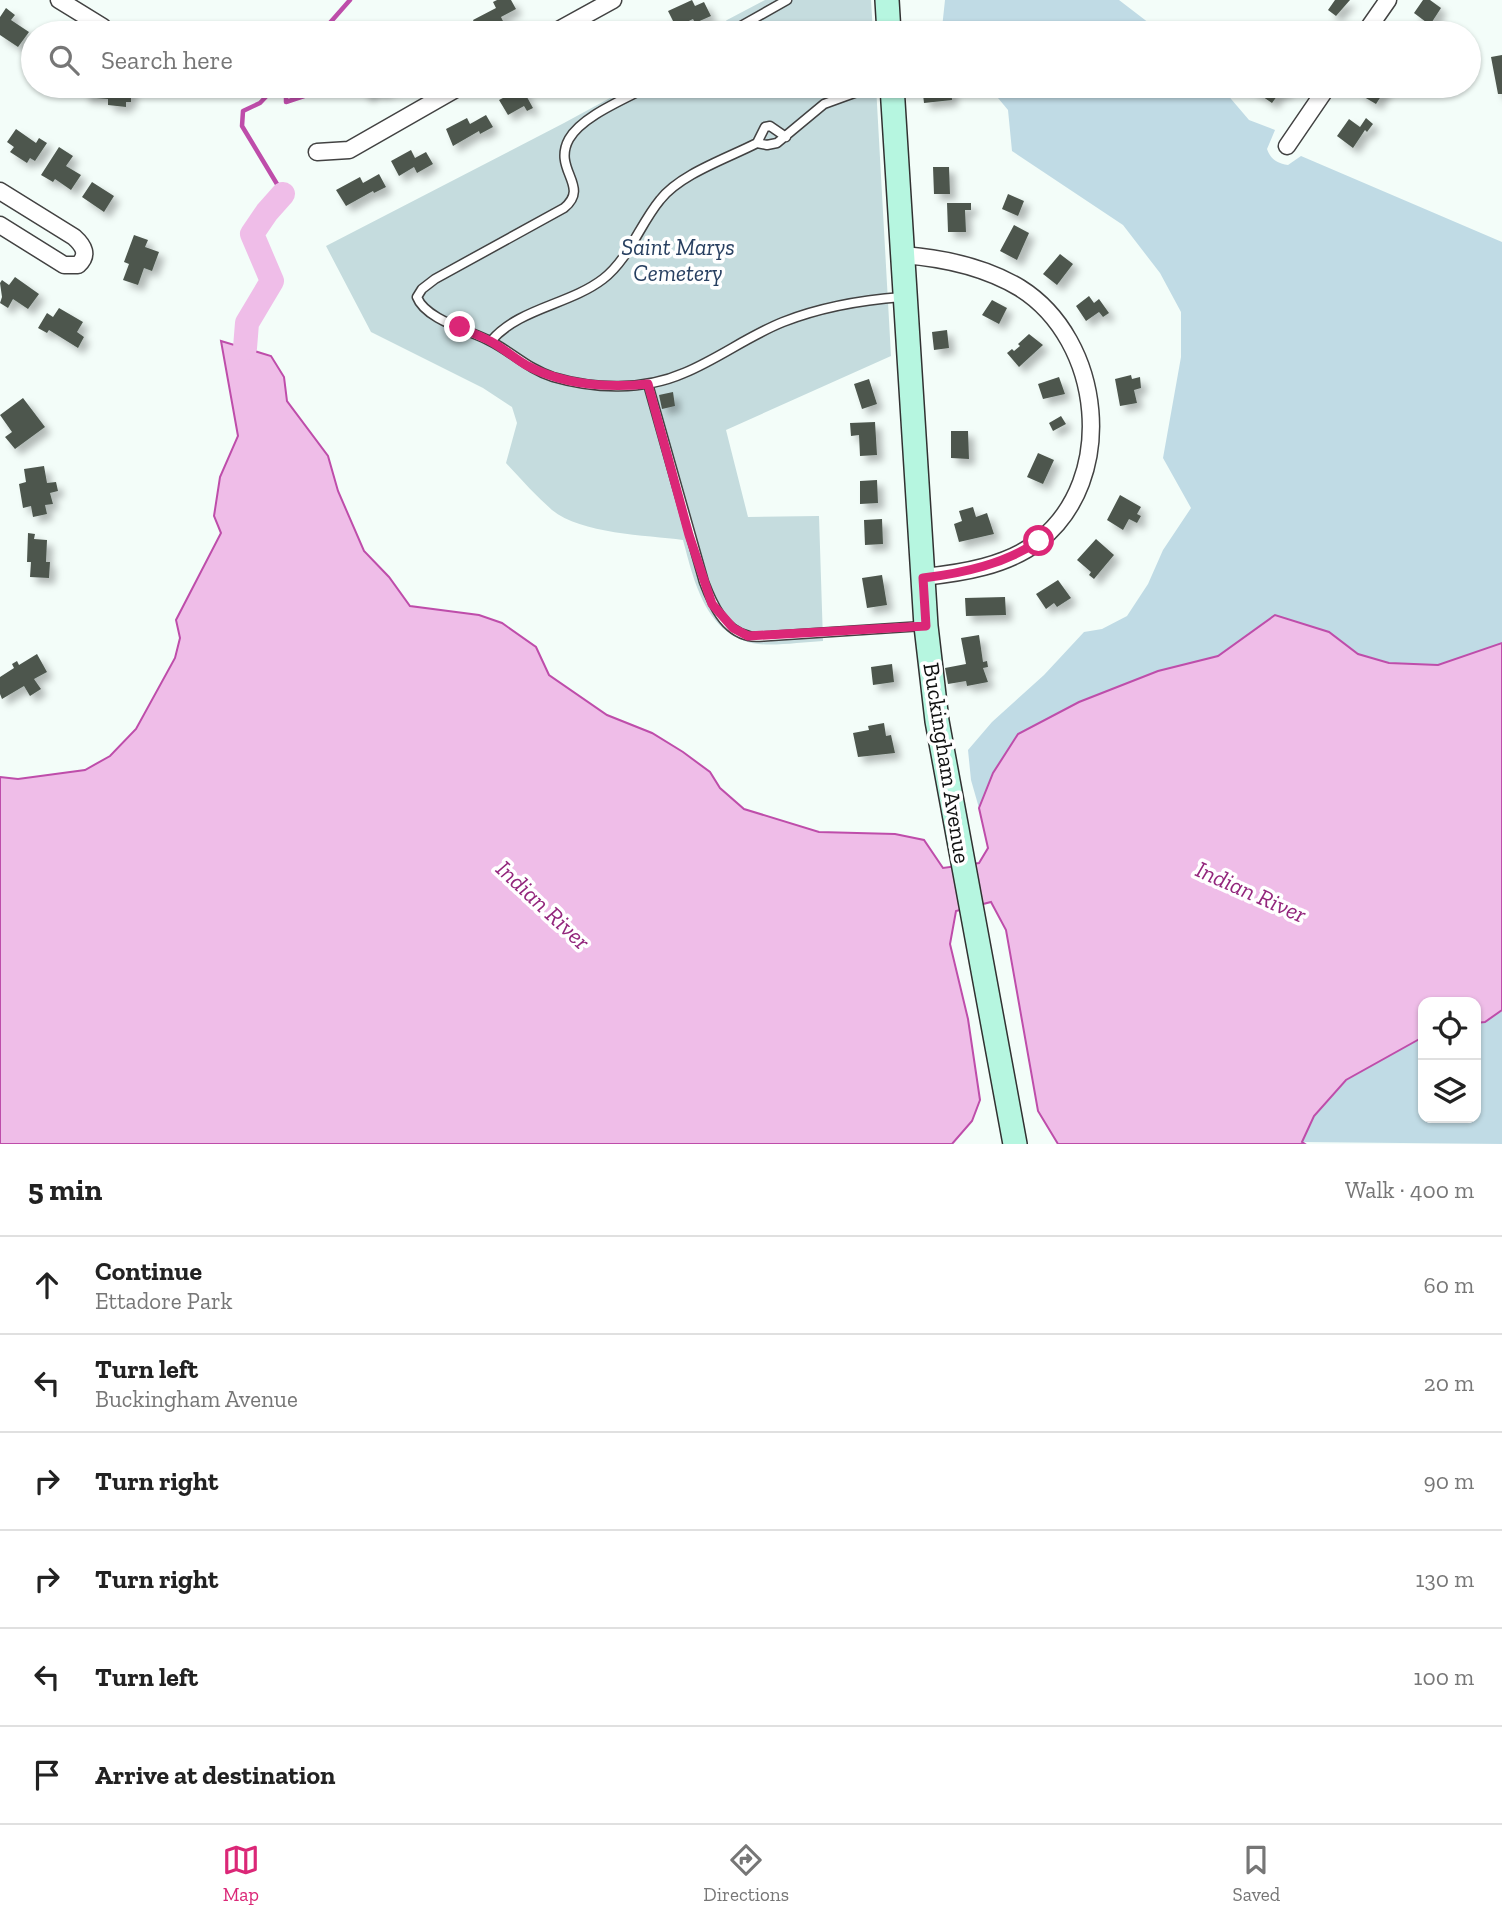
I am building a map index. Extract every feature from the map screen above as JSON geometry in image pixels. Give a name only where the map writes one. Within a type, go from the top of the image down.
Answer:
[{"type":"main road","points":[[887,0],[888,21]]},
{"type":"main road","name":"Buckingham Avenue","points":[[893,98],[926,626],[937,721],[1015,1144]]},
{"type":"street","points":[[59,0],[93,21]]},
{"type":"street","points":[[575,21],[613,0]]},
{"type":"street","points":[[1373,21],[1388,0]]},
{"type":"street","points":[[317,152],[349,150],[440,98]]},
{"type":"street","points":[[1287,146],[1320,98]]},
{"type":"street","points":[[0,191],[74,237],[83,246],[84,260],[78,265],[64,265],[0,225]]},
{"type":"street","points":[[903,255],[935,259],[989,272],[1021,288],[1047,309],[1073,347],[1082,369],[1091,416],[1091,442],[1077,492],[1052,528],[1039,541],[1007,559],[979,568],[923,578]]},
{"type":"lane","points":[[750,21],[787,0]]},
{"type":"lane","points":[[628,98],[580,125],[568,141],[564,157],[566,171],[575,188],[575,198],[571,202],[435,279],[422,289],[417,297],[420,305],[430,314],[491,341],[526,365],[551,376],[620,387],[648,384],[682,374],[780,323],[810,312],[849,303],[905,297]]},
{"type":"lane","points":[[757,143],[777,143],[824,104],[840,98]]},
{"type":"lane","points":[[491,341],[505,327],[587,290],[606,276],[666,192],[676,184],[757,143],[765,127],[770,126],[786,137]]},
{"type":"lane","points":[[648,384],[704,582],[712,604],[733,628],[748,636],[771,636],[926,626]]},
{"type":"shaded area","points":[[945,0],[1119,0],[1146,21],[943,21]]},
{"type":"shaded area","points":[[998,98],[1230,98],[1249,120],[1275,130],[1267,149],[1270,156],[1278,162],[1288,165],[1301,156],[1502,242],[1502,643],[1438,665],[1389,663],[1358,654],[1329,632],[1275,615],[1218,656],[1157,671],[1079,702],[993,773],[979,808],[971,780],[968,750],[992,722],[1044,675],[1084,632],[1102,629],[1127,616],[1148,584],[1163,550],[1191,508],[1163,458],[1181,357],[1181,312],[1160,273],[1123,225],[1012,151],[1008,110]]},
{"type":"shaded area","points":[[1502,1010],[1502,1144],[1302,1142],[1314,1116],[1347,1080],[1418,1040],[1418,1123],[1481,1123],[1481,1022]]},
{"type":"green space","points":[[765,0],[871,0],[872,21],[727,20]]},
{"type":"green space","name":"Saint Marys Cemetery","points":[[610,98],[877,98],[891,356],[726,430],[748,517],[819,516],[823,641],[758,644],[740,639],[726,631],[705,605],[683,540],[596,529],[564,518],[552,510],[506,463],[517,423],[512,407],[483,388],[371,332],[326,246]]},
{"type":"water","name":"Indian River","points":[[221,341],[271,356],[284,377],[287,401],[328,456],[338,491],[364,551],[389,577],[410,606],[479,615],[502,623],[536,647],[549,675],[607,715],[652,733],[683,752],[710,772],[720,788],[744,809],[819,832],[895,834],[924,840],[943,868],[979,863],[988,848],[979,808],[993,773],[1018,734],[1079,702],[1158,671],[1218,656],[1275,615],[1329,632],[1358,654],[1389,663],[1438,665],[1502,643],[1502,1010],[1481,1022],[1481,997],[1418,997],[1418,1040],[1346,1080],[1314,1116],[1302,1142],[1305,1144],[1058,1144],[1038,1111],[1006,930],[991,902],[956,911],[950,944],[968,1019],[980,1100],[972,1121],[952,1144],[0,1144],[0,777],[18,779],[85,770],[110,756],[136,729],[175,658],[180,638],[176,620],[221,533],[214,516],[220,477],[238,436]]},
{"type":"building","points":[[511,0],[516,9],[501,17],[503,21],[473,21],[496,8],[493,2]]},
{"type":"building","points":[[692,0],[695,6],[704,2],[711,16],[700,21],[673,21],[668,11]]},
{"type":"building","points":[[1335,0],[1350,0],[1336,16],[1328,10]]},
{"type":"building","points":[[1423,0],[1430,0],[1441,8],[1433,21],[1425,21],[1414,13]]},
{"type":"building","points":[[6,8],[15,15],[11,20],[21,27],[21,43],[18,47],[0,35],[0,17]]},
{"type":"building","points":[[1502,55],[1502,94],[1498,94],[1491,57]]},
{"type":"building","points":[[96,98],[131,98],[131,102],[126,102],[126,107],[108,105],[108,99]]},
{"type":"building","points":[[528,98],[533,108],[527,111],[524,106],[508,115],[499,100]]},
{"type":"building","points":[[923,98],[952,98],[952,100],[924,103]]},
{"type":"building","points":[[1366,98],[1380,98],[1376,104]]},
{"type":"building","points":[[486,115],[493,127],[480,134],[479,131],[453,146],[446,129],[467,118],[470,124]]},
{"type":"building","points":[[1366,118],[1373,124],[1367,132],[1365,130],[1353,148],[1337,136],[1349,119],[1360,127]]},
{"type":"building","points":[[16,129],[36,143],[39,138],[47,143],[35,161],[30,158],[27,163],[10,152],[14,147],[7,142]]},
{"type":"building","points":[[59,147],[73,156],[66,166],[81,175],[71,190],[55,179],[53,182],[41,175]]},
{"type":"building","points":[[411,150],[415,158],[426,152],[433,164],[417,173],[414,167],[399,176],[391,161]]},
{"type":"building","points":[[933,167],[949,167],[950,194],[934,194]]},
{"type":"building","points":[[379,174],[386,187],[346,206],[336,190],[360,177],[363,183]]},
{"type":"building","points":[[92,182],[114,196],[104,212],[82,197]]},
{"type":"building","points":[[1008,194],[1024,201],[1018,216],[1002,209]]},
{"type":"building","points":[[947,203],[971,203],[971,210],[965,210],[966,232],[948,232]]},
{"type":"building","points":[[1014,225],[1029,233],[1017,260],[1000,251]]},
{"type":"building","points":[[134,235],[148,240],[145,247],[159,252],[152,271],[144,268],[138,285],[123,280],[129,264],[124,262]]},
{"type":"building","points":[[1060,254],[1073,264],[1057,285],[1043,274]]},
{"type":"building","points":[[15,277],[39,294],[28,309],[13,299],[8,308],[0,303],[0,283],[2,280],[9,285]]},
{"type":"building","points":[[1089,296],[1094,303],[1099,299],[1109,313],[1103,317],[1099,312],[1086,321],[1076,306]]},
{"type":"building","points":[[992,300],[1007,308],[999,324],[982,315]]},
{"type":"building","points":[[59,308],[83,322],[77,332],[84,337],[78,348],[49,330],[47,333],[38,328],[47,313],[53,317]]},
{"type":"building","points":[[947,330],[949,348],[934,350],[932,332]]},
{"type":"building","points":[[1029,334],[1043,345],[1019,367],[1007,353],[1020,346],[1018,344]]},
{"type":"building","points":[[1131,375],[1132,379],[1140,377],[1141,388],[1134,390],[1137,403],[1120,406],[1115,379]]},
{"type":"building","points":[[1059,377],[1065,394],[1043,399],[1038,384]]},
{"type":"building","points":[[869,379],[877,404],[862,409],[854,384]]},
{"type":"building","points":[[673,392],[675,406],[662,409],[659,395]]},
{"type":"building","points":[[23,398],[45,427],[15,449],[5,437],[12,432],[0,415]]},
{"type":"building","points":[[1061,416],[1066,424],[1053,431],[1049,423]]},
{"type":"building","points":[[875,422],[877,455],[860,456],[859,435],[851,436],[850,423]]},
{"type":"building","points":[[951,431],[968,431],[969,459],[951,458]]},
{"type":"building","points":[[1038,453],[1054,460],[1043,484],[1027,477]]},
{"type":"building","points":[[44,466],[47,483],[56,482],[58,491],[50,493],[53,504],[45,505],[47,514],[33,517],[31,506],[23,508],[19,484],[26,482],[24,469]]},
{"type":"building","points":[[877,480],[878,503],[860,504],[860,481]]},
{"type":"building","points":[[1120,495],[1141,507],[1137,514],[1141,516],[1137,523],[1129,519],[1123,530],[1107,520]]},
{"type":"building","points":[[973,507],[976,517],[987,513],[994,534],[959,542],[954,524],[962,521],[959,511]]},
{"type":"building","points":[[882,519],[883,544],[865,545],[864,520]]},
{"type":"building","points":[[28,533],[35,534],[34,539],[47,540],[46,562],[50,562],[49,578],[30,577],[31,562],[27,562]]},
{"type":"building","points":[[1096,539],[1114,555],[1094,579],[1089,575],[1091,572],[1077,560]]},
{"type":"building","points":[[882,575],[887,605],[867,608],[862,578]]},
{"type":"building","points":[[1058,580],[1071,598],[1057,607],[1054,603],[1046,609],[1036,594]]},
{"type":"building","points":[[1005,597],[1006,615],[966,616],[965,598]]},
{"type":"building","points":[[979,635],[983,662],[987,661],[988,667],[983,668],[988,682],[967,686],[966,681],[948,684],[945,668],[966,664],[961,638]]},
{"type":"building","points":[[37,654],[47,672],[34,679],[41,689],[30,696],[24,686],[2,699],[0,677],[14,668],[12,664],[17,661],[19,665]]},
{"type":"building","points":[[892,664],[894,682],[873,685],[871,667]]},
{"type":"building","points":[[884,723],[886,736],[891,735],[895,753],[858,757],[853,733]]},
{"type":"waterway","points":[[332,21],[350,0]]},
{"type":"waterway","points":[[265,98],[243,111],[242,126],[283,194]]},
{"type":"waterway","points":[[286,98],[286,102],[298,98]]},
{"type":"waterway","points":[[245,348],[247,323],[272,281],[252,234],[283,194]]},
{"type":"route","points":[[460,327],[491,341],[526,365],[551,376],[620,387],[648,384],[689,535],[712,604],[733,628],[748,636],[926,626],[923,578],[979,568],[1007,559],[1039,541]]}]
